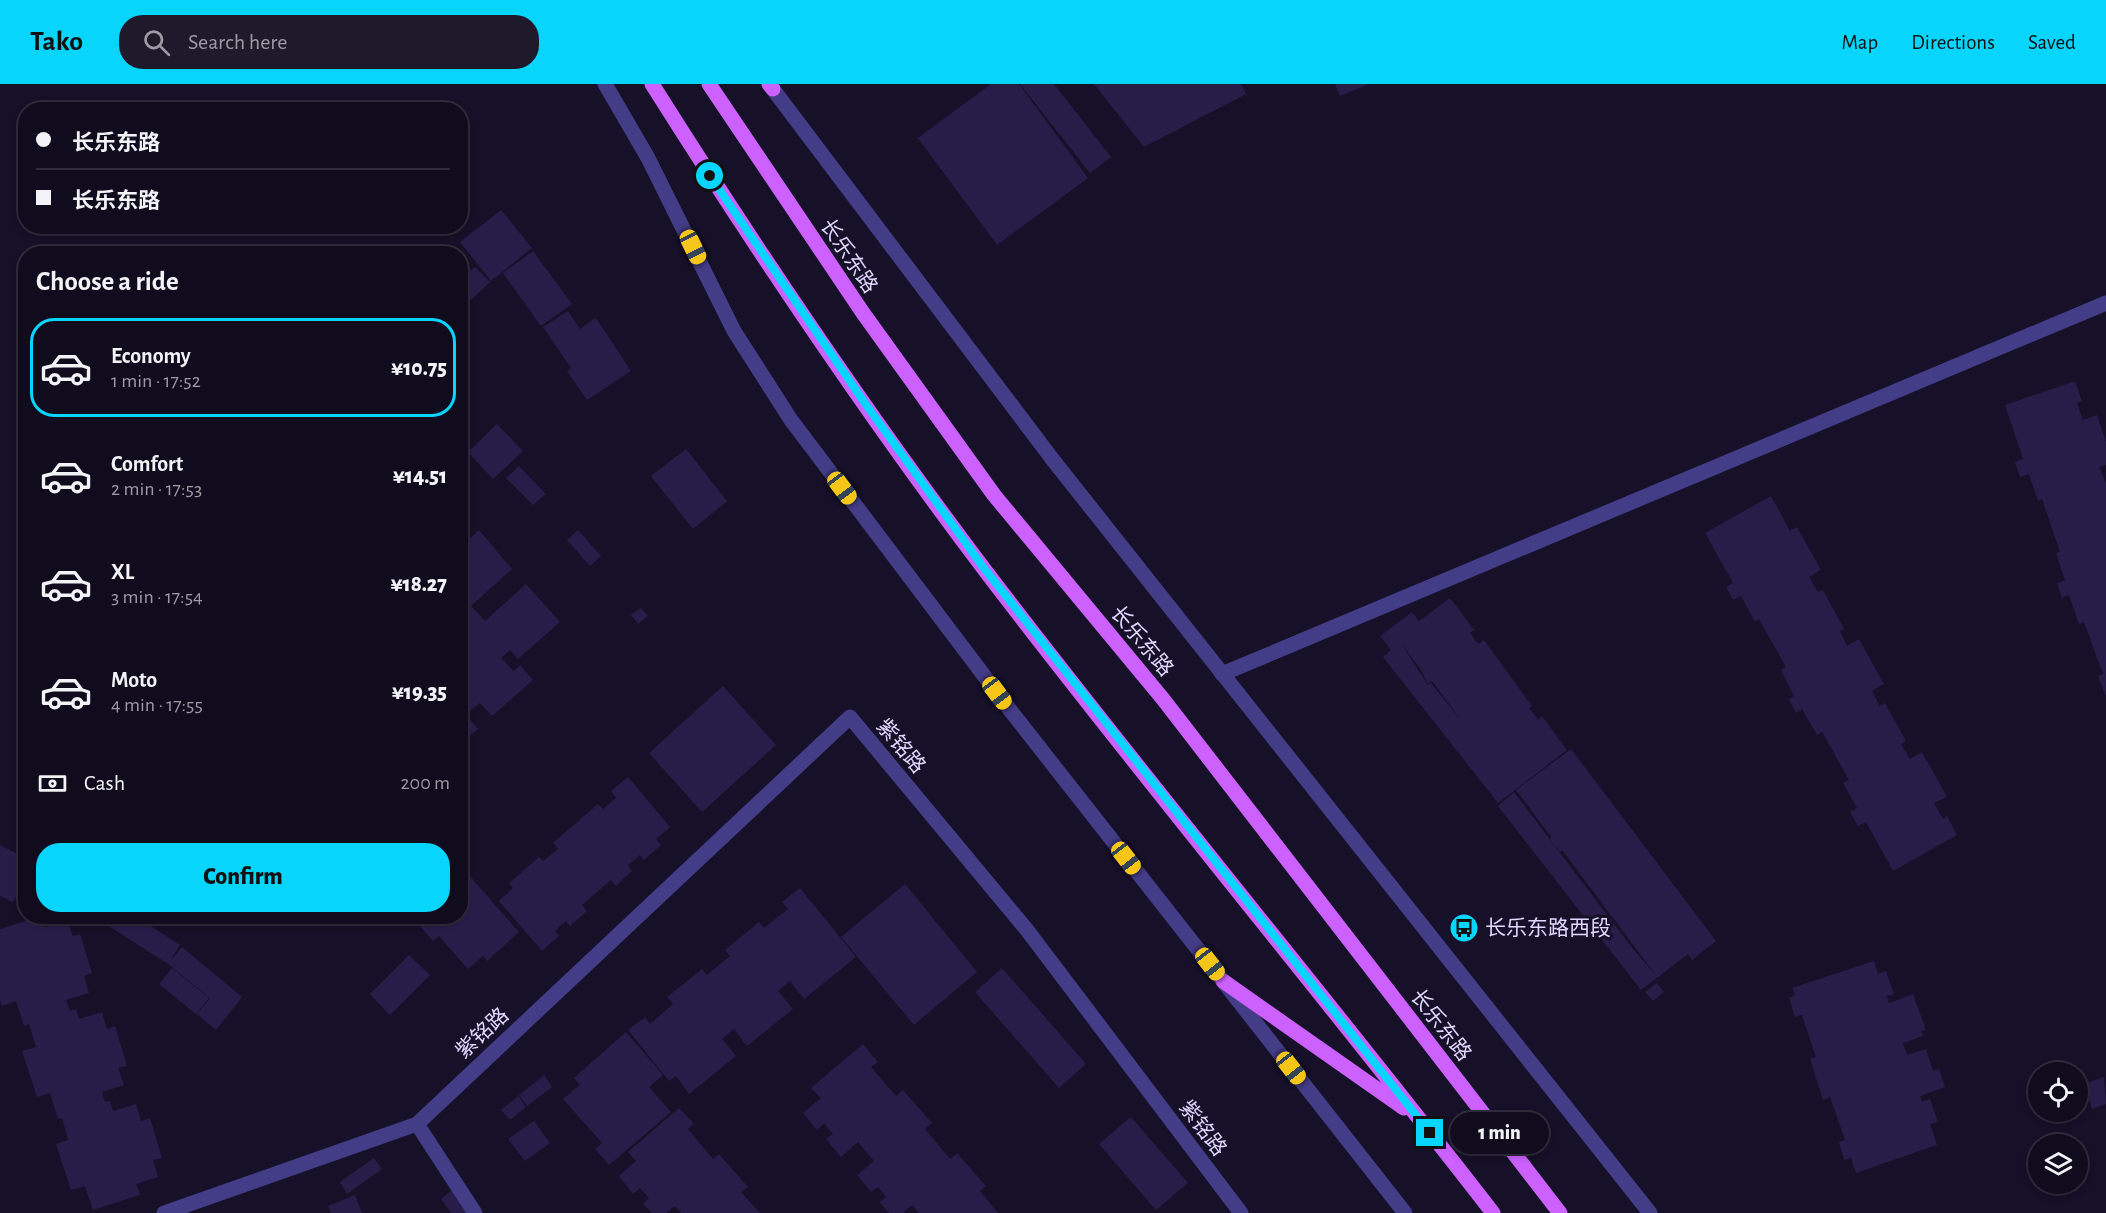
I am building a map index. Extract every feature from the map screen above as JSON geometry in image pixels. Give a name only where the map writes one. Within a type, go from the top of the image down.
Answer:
[{"type":"main road","points":[[651,84],[710,176],[864,402],[983,567],[1493,1213]]},
{"type":"main road","name":"长乐东路","points":[[709,84],[862,314],[994,495],[1163,699],[1560,1213]]},
{"type":"main road","points":[[1223,981],[1419,1119]]},
{"type":"street","points":[[605,84],[648,158],[734,331],[791,420],[1010,710],[1405,1213]]},
{"type":"street","points":[[770,86],[1046,451],[1650,1213]]},
{"type":"street","points":[[1222,674],[2106,303]]},
{"type":"street","name":"紫铭路","points":[[417,1124],[850,717],[1027,930],[1241,1213]]},
{"type":"street","points":[[164,1213],[417,1124],[475,1213]]},
{"type":"building","points":[[991,84],[1019,84],[1088,178],[997,245],[918,138]]},
{"type":"building","points":[[1020,84],[1054,84],[1111,157],[1090,173]]},
{"type":"building","points":[[1094,84],[1241,84],[1246,94],[1144,147]]},
{"type":"building","points":[[1335,84],[1369,84],[1340,96]]},
{"type":"building","points":[[501,210],[532,248],[491,281],[468,252],[468,246],[463,246],[460,242]]},
{"type":"building","points":[[533,251],[572,304],[541,326],[503,273]]},
{"type":"building","points":[[475,267],[490,282],[471,300],[468,297],[468,273]]},
{"type":"building","points":[[568,311],[580,329],[596,318],[631,371],[587,400],[567,371],[571,368],[543,327]]},
{"type":"building","points":[[2075,381],[2082,401],[2077,403],[2083,420],[2097,415],[2106,442],[2106,465],[2099,467],[2106,483],[2106,697],[2098,676],[2103,674],[2084,622],[2079,624],[2069,595],[2062,598],[2057,583],[2065,580],[2056,553],[2060,552],[2042,499],[2038,501],[2029,474],[2020,477],[2015,462],[2023,459],[2005,405]]},
{"type":"building","points":[[497,424],[523,451],[493,479],[468,452]]},
{"type":"building","points":[[686,449],[727,501],[693,529],[651,476]]},
{"type":"building","points":[[519,466],[546,494],[533,505],[506,478]]},
{"type":"building","points":[[1771,496],[1790,531],[1797,527],[1821,570],[1809,577],[1818,592],[1823,590],[1844,629],[1840,631],[1847,646],[1859,639],[1884,684],[1872,691],[1880,706],[1885,703],[1906,741],[1901,744],[1910,759],[1922,752],[1947,797],[1934,803],[1943,819],[1947,816],[1957,835],[1893,871],[1866,822],[1858,826],[1850,812],[1857,808],[1843,783],[1849,780],[1822,732],[1817,735],[1802,709],[1796,713],[1789,699],[1794,696],[1781,670],[1786,667],[1759,619],[1755,622],[1741,596],[1733,600],[1726,587],[1733,583],[1705,533]]},
{"type":"building","points":[[479,530],[512,569],[471,606],[485,621],[526,584],[560,622],[518,659],[510,650],[501,658],[514,671],[520,665],[533,680],[492,716],[480,703],[468,712],[468,540]]},
{"type":"building","points":[[578,530],[601,556],[590,566],[567,540]]},
{"type":"building","points":[[1450,598],[1474,630],[1470,633],[1478,644],[1484,640],[1532,706],[1529,708],[1538,720],[1542,716],[1567,750],[1498,803],[1383,657],[1391,650],[1380,636],[1412,612],[1419,621]],"holes":[[[1400,642],[1421,670],[1428,684],[1432,681],[1464,724],[1431,683],[1424,688],[1428,685]]]},
{"type":"building","points":[[641,608],[648,616],[638,624],[631,615]]},
{"type":"building","points":[[723,686],[776,745],[702,812],[649,753]]},
{"type":"building","points":[[468,716],[478,729],[468,737]]},
{"type":"building","points":[[1571,749],[1716,941],[1692,960],[1688,954],[1641,990],[1498,806],[1514,792],[1633,949],[1655,974],[1562,850],[1560,852],[1550,839],[1551,837],[1516,790]]},
{"type":"building","points":[[628,777],[670,827],[656,839],[661,845],[644,860],[640,855],[628,865],[632,871],[616,886],[611,880],[582,905],[587,911],[570,926],[566,921],[555,931],[559,936],[542,951],[499,901],[513,888],[509,883],[539,857],[543,861],[558,849],[553,843],[598,804],[603,809],[616,798],[611,791]]},
{"type":"building","points":[[0,845],[18,854],[18,892],[13,902],[0,896]]},
{"type":"building","points":[[468,874],[519,932],[487,961],[483,956],[468,969],[439,936],[433,941],[418,924],[468,924]]},
{"type":"building","points":[[905,884],[977,972],[914,1025],[841,937]]},
{"type":"building","points":[[800,888],[856,957],[804,999],[790,981],[778,991],[793,1009],[747,1046],[734,1029],[722,1039],[736,1056],[689,1094],[676,1076],[669,1081],[628,1030],[645,1017],[650,1024],[673,1004],[667,997],[702,969],[707,975],[730,956],[725,950],[759,922],[764,928],[788,909],[782,902]]},
{"type":"building","points":[[18,923],[44,924],[45,927],[68,924],[73,936],[80,934],[92,973],[84,976],[89,993],[66,1000],[70,1011],[76,1009],[79,1019],[102,1012],[107,1029],[115,1026],[127,1066],[118,1068],[124,1085],[102,1092],[105,1102],[110,1101],[113,1111],[136,1104],[141,1121],[150,1118],[162,1158],[153,1160],[158,1177],[136,1184],[140,1195],[93,1210],[85,1186],[71,1190],[56,1144],[68,1140],[62,1118],[58,1119],[50,1093],[37,1097],[22,1051],[36,1047],[29,1024],[24,1026],[16,1001],[2,1006],[0,1000],[0,929]]},
{"type":"building","points":[[106,924],[147,924],[180,945],[170,961],[182,947],[242,997],[216,1030],[197,1014],[210,998],[168,964]]},
{"type":"building","points":[[409,955],[430,975],[390,1015],[370,994]]},
{"type":"building","points":[[1874,961],[1878,974],[1886,971],[1894,994],[1887,996],[1889,1003],[1913,994],[1926,1030],[1921,1031],[1923,1036],[1903,1043],[1907,1055],[1926,1049],[1933,1071],[1939,1069],[1945,1087],[1920,1096],[1922,1102],[1930,1099],[1938,1122],[1930,1124],[1937,1145],[1856,1173],[1851,1158],[1844,1160],[1839,1142],[1845,1140],[1830,1097],[1823,1100],[1810,1059],[1816,1057],[1802,1015],[1795,1017],[1789,998],[1795,995],[1792,988]]},
{"type":"building","points":[[172,968],[209,998],[196,1014],[159,984]]},
{"type":"building","points":[[1002,968],[1086,1064],[1059,1088],[975,992]]},
{"type":"building","points":[[1657,983],[1664,992],[1653,1001],[1645,992]]},
{"type":"building","points":[[626,1032],[663,1075],[649,1087],[671,1112],[609,1165],[595,1149],[602,1143],[563,1099],[580,1085],[574,1078]]},
{"type":"building","points":[[863,1044],[878,1062],[871,1067],[896,1096],[903,1090],[932,1123],[925,1129],[950,1159],[957,1153],[986,1186],[980,1191],[998,1213],[919,1213],[912,1205],[903,1213],[889,1213],[880,1202],[886,1197],[878,1187],[871,1192],[857,1175],[874,1161],[858,1142],[841,1157],[826,1139],[833,1134],[824,1123],[817,1130],[803,1113],[821,1098],[811,1088]]},
{"type":"building","points":[[544,1075],[552,1087],[527,1106],[519,1095]]},
{"type":"building","points":[[2104,1077],[2106,1104],[2092,1109],[2088,1096],[2088,1083]]},
{"type":"building","points":[[518,1096],[526,1107],[510,1120],[501,1110]]},
{"type":"building","points":[[679,1108],[694,1124],[688,1129],[713,1159],[719,1154],[748,1187],[741,1192],[760,1213],[681,1213],[675,1206],[666,1213],[652,1213],[643,1204],[649,1198],[640,1188],[633,1194],[619,1176],[636,1161],[628,1152]]},
{"type":"building","points":[[1131,1117],[1188,1183],[1156,1210],[1099,1144]]},
{"type":"building","points":[[534,1121],[550,1143],[525,1161],[508,1139]]},
{"type":"building","points":[[374,1158],[382,1169],[347,1194],[340,1182]]},
{"type":"building","points":[[459,1185],[476,1213],[451,1213],[441,1199]]},
{"type":"building","points":[[355,1195],[362,1213],[331,1213],[328,1206]]},
{"type":"place","name":"长乐东路西段","points":[[1464,928]]},
{"type":"route","points":[[710,176],[864,402],[983,567],[1430,1133]]}]
